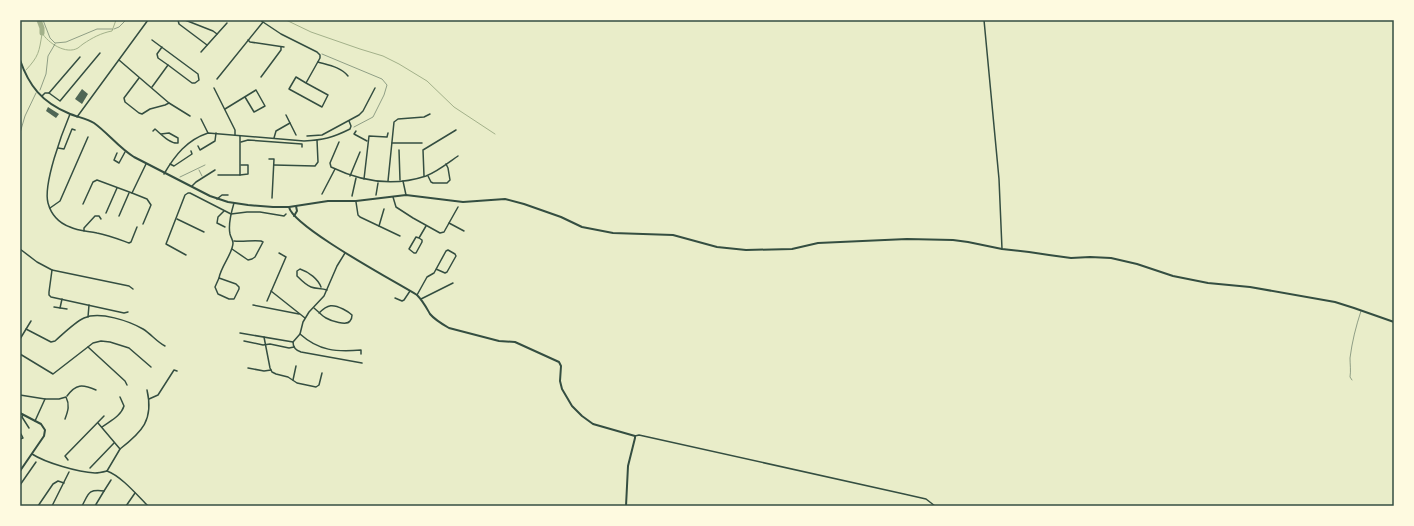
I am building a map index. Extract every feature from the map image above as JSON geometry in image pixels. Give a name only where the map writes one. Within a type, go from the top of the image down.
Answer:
[{"type":"street","points":[[77,117],[148,20]]},
{"type":"street","points":[[178,20],[179,24],[207,45]]},
{"type":"street","points":[[185,20],[217,34]]},
{"type":"street","points":[[260,20],[281,34],[317,52],[320,55],[320,58],[306,83]]},
{"type":"street","points":[[984,20],[998,166],[1002,249]]},
{"type":"street","points":[[217,79],[263,22]]},
{"type":"street","points":[[201,52],[227,23]]},
{"type":"street","points":[[152,40],[162,47],[198,74],[199,80],[192,83],[158,58],[157,54],[162,47]]},
{"type":"street","points":[[248,40],[250,42],[284,47]]},
{"type":"street","points":[[262,77],[281,50],[281,47]]},
{"type":"street","points":[[49,93],[60,101],[100,53]]},
{"type":"street","points":[[41,96],[45,93],[49,93],[80,57]]},
{"type":"street","points":[[20,60],[25,75],[41,96],[52,105],[94,124],[126,152],[164,174],[217,199],[234,203],[266,207],[289,207],[328,201],[356,201],[406,195],[463,202],[505,199],[561,217],[582,227],[613,233],[673,235],[717,247],[746,250],[792,249],[818,244],[912,239],[968,242],[1002,249],[1071,258],[1111,258],[1137,264],[1174,276],[1208,283],[1250,287],[1335,302],[1394,322]]},
{"type":"street","points":[[119,60],[169,103],[190,116]]},
{"type":"street","points":[[318,62],[328,64],[348,76]]},
{"type":"street","points":[[152,87],[168,65]]},
{"type":"street","points":[[296,77],[306,83],[328,95],[322,107],[289,89],[296,77]]},
{"type":"street","points":[[140,78],[124,98],[125,102],[142,114],[150,109],[165,106],[169,103]]},
{"type":"street","points":[[214,88],[235,130],[235,135]]},
{"type":"street","points":[[307,136],[322,135],[363,111],[375,88]]},
{"type":"street","points":[[225,109],[256,90],[265,106],[254,112],[245,97]]},
{"type":"street","points":[[70,114],[58,148],[47,191],[48,203],[54,216],[63,224],[76,230],[98,233],[129,243],[131,242],[137,227]]},
{"type":"street","points":[[388,181],[394,122],[396,120],[424,117],[430,114]]},
{"type":"street","points":[[286,115],[296,135]]},
{"type":"street","points":[[201,119],[208,134]]},
{"type":"street","points":[[164,174],[183,147],[201,136],[216,134],[304,141],[317,140],[326,139],[351,128],[348,121]]},
{"type":"street","points":[[274,138],[276,131],[290,123]]},
{"type":"street","points":[[58,148],[66,147],[72,129],[75,130]]},
{"type":"street","points":[[153,131],[155,129],[161,134],[173,143],[178,143],[178,138],[169,133],[161,134]]},
{"type":"street","points":[[424,176],[423,150],[456,130]]},
{"type":"street","points":[[356,131],[354,134],[368,141]]},
{"type":"street","points":[[364,179],[369,136],[387,137],[388,133]]},
{"type":"street","points":[[198,146],[200,150],[215,141],[216,134]]},
{"type":"street","points":[[240,136],[240,175]]},
{"type":"street","points":[[50,208],[60,201],[88,137]]},
{"type":"street","points":[[241,142],[248,140],[302,144],[302,147]]},
{"type":"street","points":[[274,165],[317,165],[317,140]]},
{"type":"street","points":[[339,142],[330,163],[331,167],[356,178],[378,182],[403,181],[428,175],[458,156]]},
{"type":"street","points":[[392,143],[422,143]]},
{"type":"street","points":[[399,150],[400,181]]},
{"type":"street","points":[[117,153],[114,160],[119,163],[126,152]]},
{"type":"street","points":[[170,164],[174,166],[192,154],[191,152]]},
{"type":"street","points":[[350,176],[360,152]]},
{"type":"street","points":[[270,159],[274,159],[272,198]]},
{"type":"street","points":[[132,193],[146,164]]},
{"type":"street","points":[[428,175],[432,183],[447,183],[450,180],[446,164]]},
{"type":"street","points":[[218,175],[248,174],[248,165],[240,165]]},
{"type":"street","points":[[322,194],[335,169]]},
{"type":"street","points":[[192,187],[194,184],[215,170]]},
{"type":"street","points":[[352,196],[356,178]]},
{"type":"street","points":[[83,204],[93,182],[97,180],[147,199],[151,205],[143,224]]},
{"type":"street","points":[[403,181],[406,195]]},
{"type":"street","points":[[376,194],[378,182]]},
{"type":"street","points":[[106,213],[117,188]]},
{"type":"street","points":[[119,216],[129,193]]},
{"type":"street","points":[[186,255],[166,244],[177,219],[185,195],[188,193],[216,205],[231,214],[260,212],[284,216],[286,214]]},
{"type":"street","points":[[217,199],[220,196],[228,195]]},
{"type":"street","points":[[392,197],[396,207],[426,226],[442,233],[458,208]]},
{"type":"street","points":[[356,201],[358,215],[360,217],[400,236]]},
{"type":"street","points":[[219,278],[239,287],[234,299],[229,299],[218,294],[215,287],[221,270],[232,249],[234,241],[230,234],[231,214],[234,203]]},
{"type":"street","points":[[294,216],[297,212],[296,206]]},
{"type":"street","points":[[289,207],[294,216],[306,226],[345,253],[417,295],[434,318],[449,328],[499,341],[515,342],[558,360],[561,366],[560,381],[562,388],[572,406],[593,424],[635,436],[639,435],[680,443],[926,499],[935,506]]},
{"type":"street","points":[[379,227],[384,209]]},
{"type":"street","points":[[224,211],[218,217],[217,223],[225,227]]},
{"type":"street","points":[[84,231],[84,228],[95,216],[99,216],[102,219]]},
{"type":"street","points":[[177,219],[204,232]]},
{"type":"street","points":[[449,223],[464,231]]},
{"type":"street","points":[[419,238],[422,242],[416,253],[414,253],[409,249],[416,237],[419,238],[426,226]]},
{"type":"street","points":[[232,249],[248,260],[255,257],[263,242],[262,240],[249,240],[241,242],[234,241]]},
{"type":"street","points":[[20,249],[37,262],[52,270],[129,286],[133,289]]},
{"type":"street","points":[[417,295],[427,277],[434,273],[436,269],[446,251],[448,250],[455,254],[456,256],[447,272],[444,273],[436,269]]},
{"type":"street","points":[[267,301],[286,257],[279,253]]},
{"type":"street","points":[[293,342],[300,334],[306,318],[324,296],[336,266],[345,253]]},
{"type":"street","points":[[321,288],[320,284],[309,273],[300,269],[297,271],[297,276],[307,285],[327,290]]},
{"type":"street","points":[[52,270],[48,295],[124,313],[128,312]]},
{"type":"street","points":[[421,299],[453,283]]},
{"type":"street","points":[[272,291],[299,314],[306,318]]},
{"type":"street","points":[[395,298],[402,301],[410,291]]},
{"type":"street","points":[[60,308],[62,299]]},
{"type":"street","points":[[88,317],[89,305]]},
{"type":"street","points":[[253,305],[299,314]]},
{"type":"street","points":[[314,308],[320,313],[326,318],[338,322],[347,323],[352,319],[350,312],[335,305],[325,307],[320,313]]},
{"type":"street","points":[[54,307],[67,309]]},
{"type":"street","points":[[26,329],[51,342],[55,341],[80,320],[88,317],[106,316],[125,321],[145,330],[166,346]]},
{"type":"street","points":[[20,338],[31,321]]},
{"type":"street","points":[[240,333],[293,342]]},
{"type":"street","points":[[300,334],[316,346],[343,351],[361,350],[361,354]]},
{"type":"street","points":[[264,337],[271,370],[276,374],[288,377],[297,383],[316,387],[319,385],[322,373]]},
{"type":"street","points":[[20,354],[53,374],[93,343],[101,341],[120,344],[129,348],[151,367]]},
{"type":"street","points":[[244,341],[295,348],[301,352],[362,363]]},
{"type":"street","points":[[293,342],[295,348]]},
{"type":"street","points":[[88,347],[126,381],[127,385]]},
{"type":"street","points":[[293,380],[296,366]]},
{"type":"street","points":[[248,368],[264,371],[271,370]]},
{"type":"street","points":[[150,399],[158,395],[174,370],[177,371]]},
{"type":"street","points":[[20,396],[59,399],[66,397],[73,389],[77,387],[87,386],[96,390]]},
{"type":"street","points":[[107,471],[120,449],[138,434],[145,424],[150,411],[150,399],[147,390]]},
{"type":"street","points":[[65,419],[69,409],[69,402],[66,397]]},
{"type":"street","points":[[102,427],[123,411],[124,406],[120,397]]},
{"type":"street","points":[[35,421],[45,399]]},
{"type":"street","points":[[20,413],[41,424],[45,430],[44,436],[20,471]]},
{"type":"street","points":[[24,415],[22,417],[29,428]]},
{"type":"street","points":[[68,460],[65,456],[104,416]]},
{"type":"street","points":[[98,423],[120,449]]},
{"type":"street","points":[[20,439],[23,438],[21,434]]},
{"type":"street","points":[[626,506],[628,466],[635,436]]},
{"type":"street","points":[[90,468],[115,443]]},
{"type":"street","points":[[32,454],[52,463],[86,472],[96,473],[107,471],[113,473],[148,506]]},
{"type":"street","points":[[20,484],[36,462]]},
{"type":"street","points":[[52,506],[69,472]]},
{"type":"street","points":[[95,506],[111,480]]},
{"type":"street","points":[[38,506],[53,484],[58,481],[64,483]]},
{"type":"street","points":[[82,506],[90,492],[93,490],[104,490]]},
{"type":"street","points":[[126,506],[135,493]]},
{"type":"lane","points":[[20,133],[23,121],[34,95],[38,92]]},
{"type":"lane","points":[[180,177],[205,165]]},
{"type":"lane","points":[[198,168],[203,178]]},
{"type":"lane","points":[[1352,380],[1350,377],[1350,360],[1361,310]]},
{"type":"path","points":[[43,20],[50,38],[55,43]]},
{"type":"path","points":[[55,43],[66,42],[97,29],[112,29],[119,27],[126,20]]},
{"type":"path","points":[[38,92],[42,86],[46,74],[48,56],[55,43]]},
{"type":"path","points":[[317,52],[382,79],[387,85],[384,95],[373,117],[351,128]]},
{"type":"building","points":[[82,89],[88,94],[82,104],[75,99]]},
{"type":"building","points":[[48,107],[59,114],[56,118],[46,111]]},
{"type":"waterway","points":[[39,20],[42,33]]},
{"type":"waterway","points":[[42,33],[48,41],[58,47],[73,50],[97,36],[112,31],[116,20]]},
{"type":"waterway","points":[[286,20],[311,32],[383,56],[399,64],[427,81],[454,107],[495,134]]},
{"type":"waterway","points":[[26,70],[38,54],[42,34]]}]
